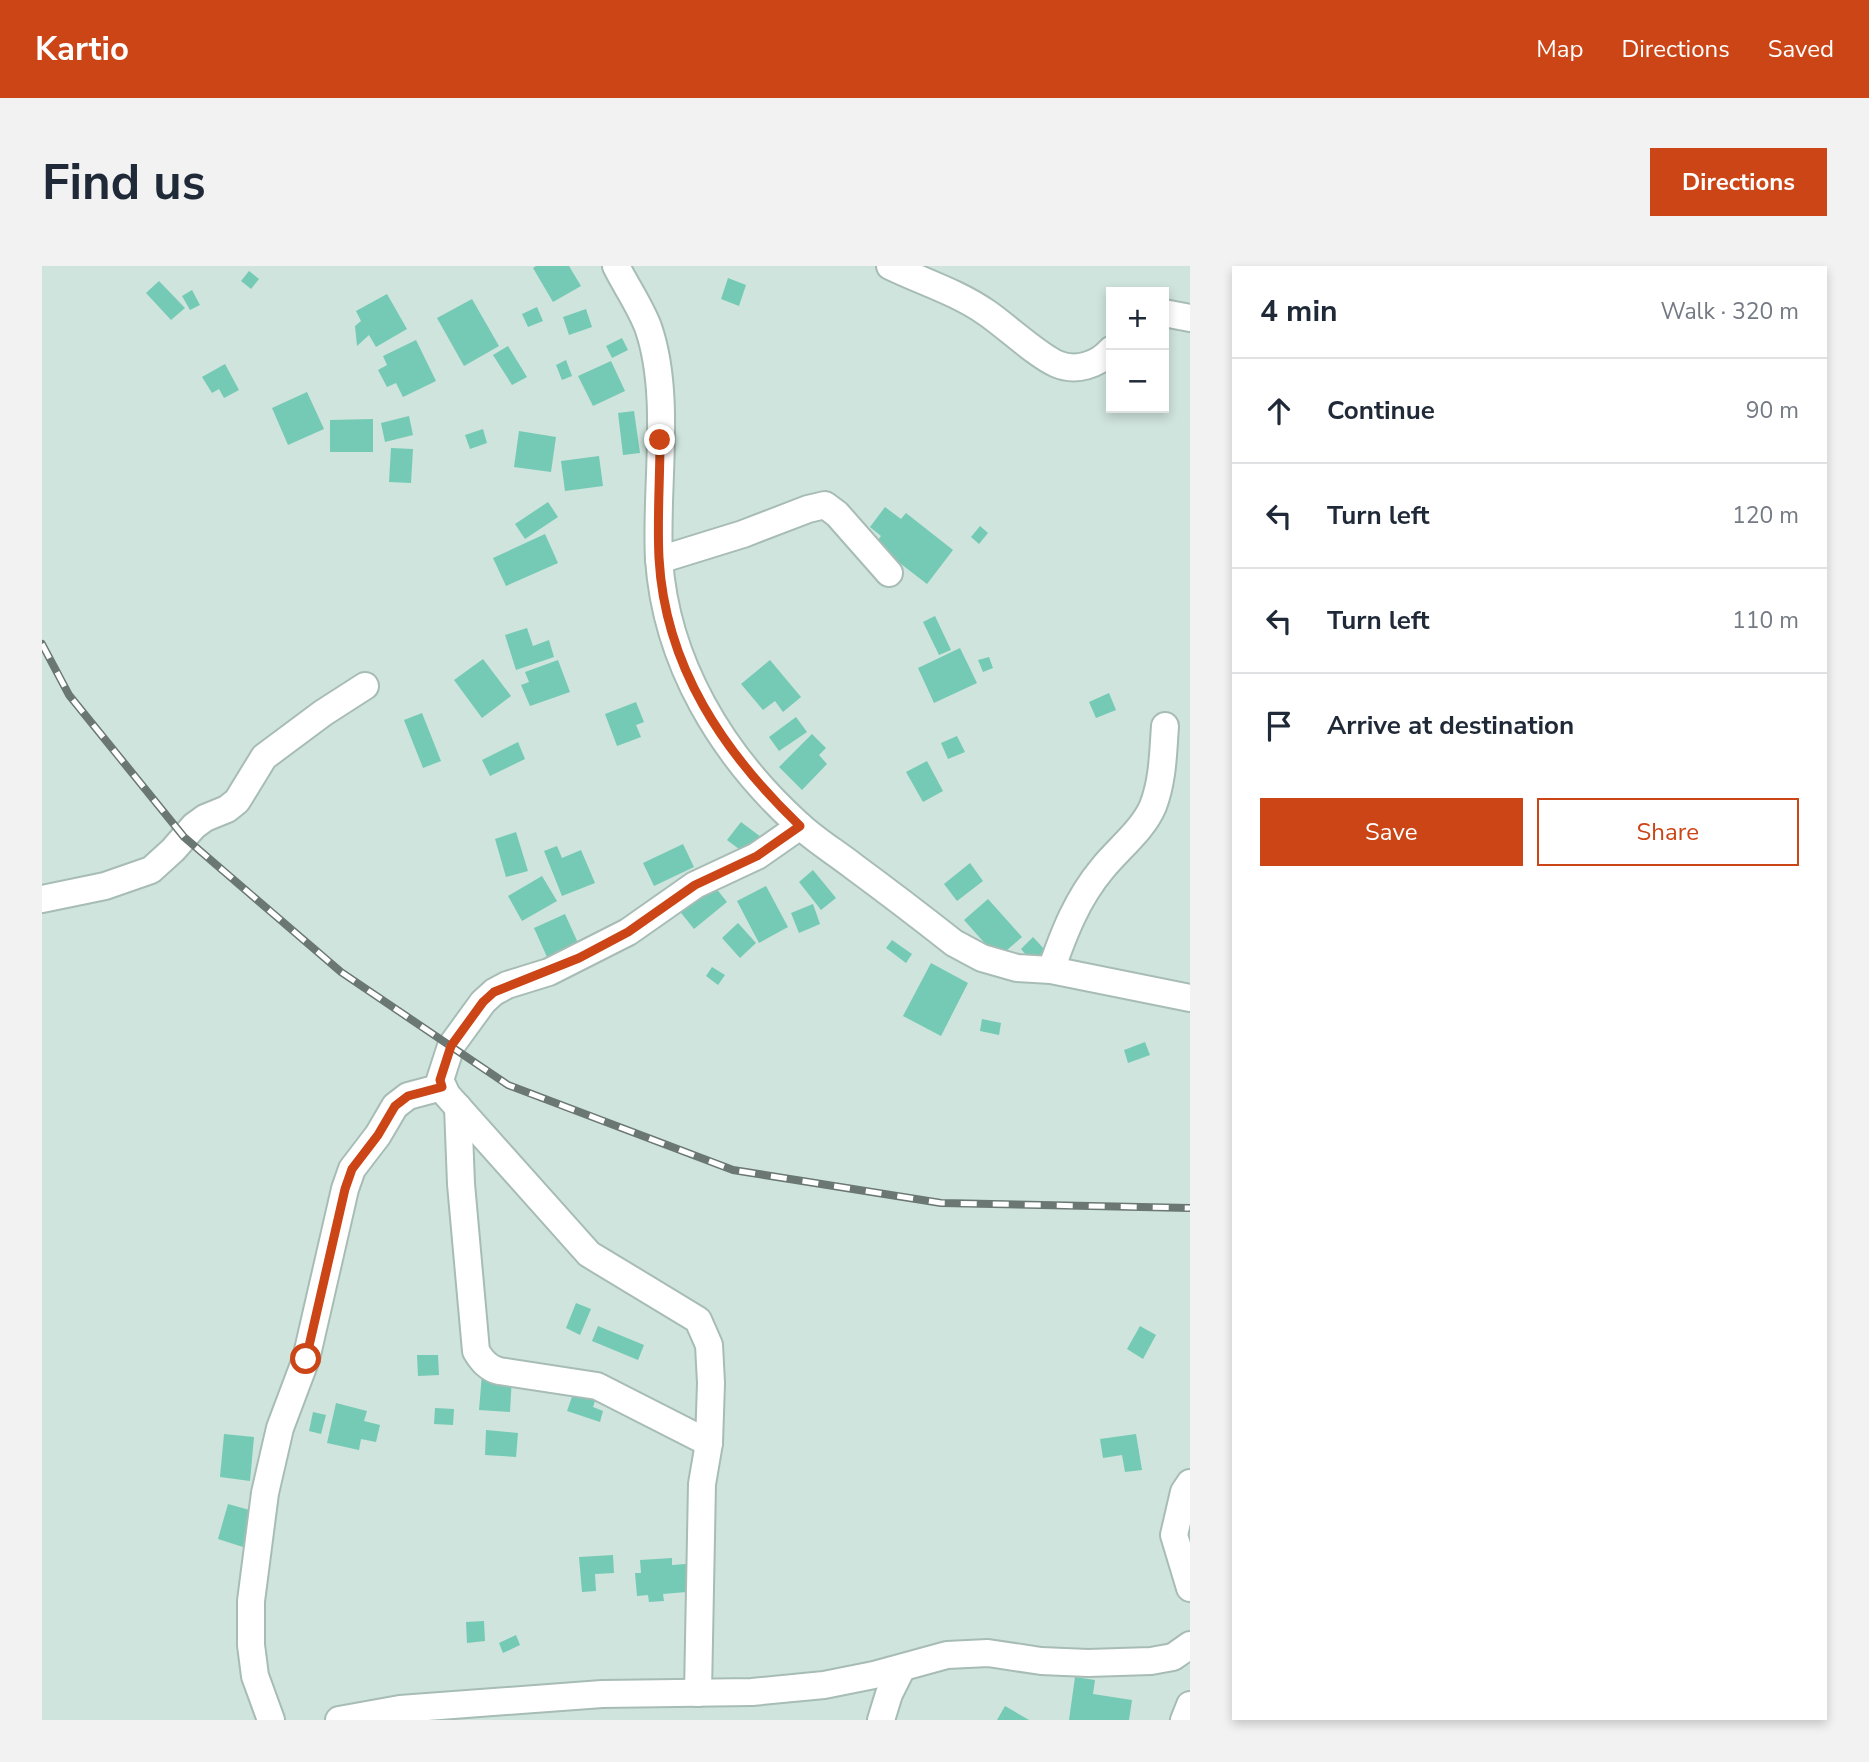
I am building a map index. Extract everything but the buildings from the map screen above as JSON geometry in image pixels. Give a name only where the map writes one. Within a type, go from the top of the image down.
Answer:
[{"type":"street","points":[[616,266],[648,327],[657,370],[660,440],[659,560],[671,632],[694,688],[743,767],[800,826],[954,943],[982,958],[1017,968],[1051,970],[1190,998]]},
{"type":"street","points":[[890,266],[952,292],[986,312],[1057,364],[1077,367],[1093,365],[1106,354]]},
{"type":"street","points":[[1169,314],[1190,318]]},
{"type":"street","points":[[659,560],[825,505],[837,514],[889,573]]},
{"type":"street","points":[[42,899],[105,886],[151,870],[194,826],[237,801],[264,758],[323,713],[365,686]]},
{"type":"street","points":[[1051,970],[1077,903],[1152,809],[1160,785],[1165,726]]},
{"type":"street","points":[[698,1693],[702,1485],[709,1443],[711,1383],[709,1345],[698,1320],[589,1254],[450,1097],[440,1080],[451,1046],[483,1002],[494,992],[559,967],[628,932],[695,885],[757,856],[800,826]]},
{"type":"street","points":[[450,1097],[476,1351],[481,1359],[491,1369],[499,1371],[597,1386],[709,1443]]},
{"type":"street","points":[[271,1720],[255,1676],[251,1645],[251,1601],[265,1493],[280,1428],[306,1359],[345,1189],[352,1169],[401,1100],[450,1097]]},
{"type":"street","points":[[1190,1483],[1184,1492],[1174,1535],[1190,1588]]},
{"type":"street","points":[[339,1720],[400,1709],[602,1694],[752,1692],[824,1685],[947,1655],[988,1653],[1041,1661],[1088,1663],[1151,1661],[1173,1657],[1190,1645]]},
{"type":"street","points":[[881,1720],[902,1668]]},
{"type":"street","points":[[1184,1720],[1190,1705]]},
{"type":"railway","points":[[42,644],[69,695],[184,837],[341,972],[508,1085],[733,1170],[941,1203],[1190,1208]]},
{"type":"route","points":[[306,1359],[328,1259],[352,1169],[401,1100],[442,1087],[440,1080],[451,1046],[483,1002],[507,985],[549,972],[628,932],[695,885],[757,856],[800,826],[743,767],[716,727],[694,688],[671,632],[659,560],[660,440]]}]
